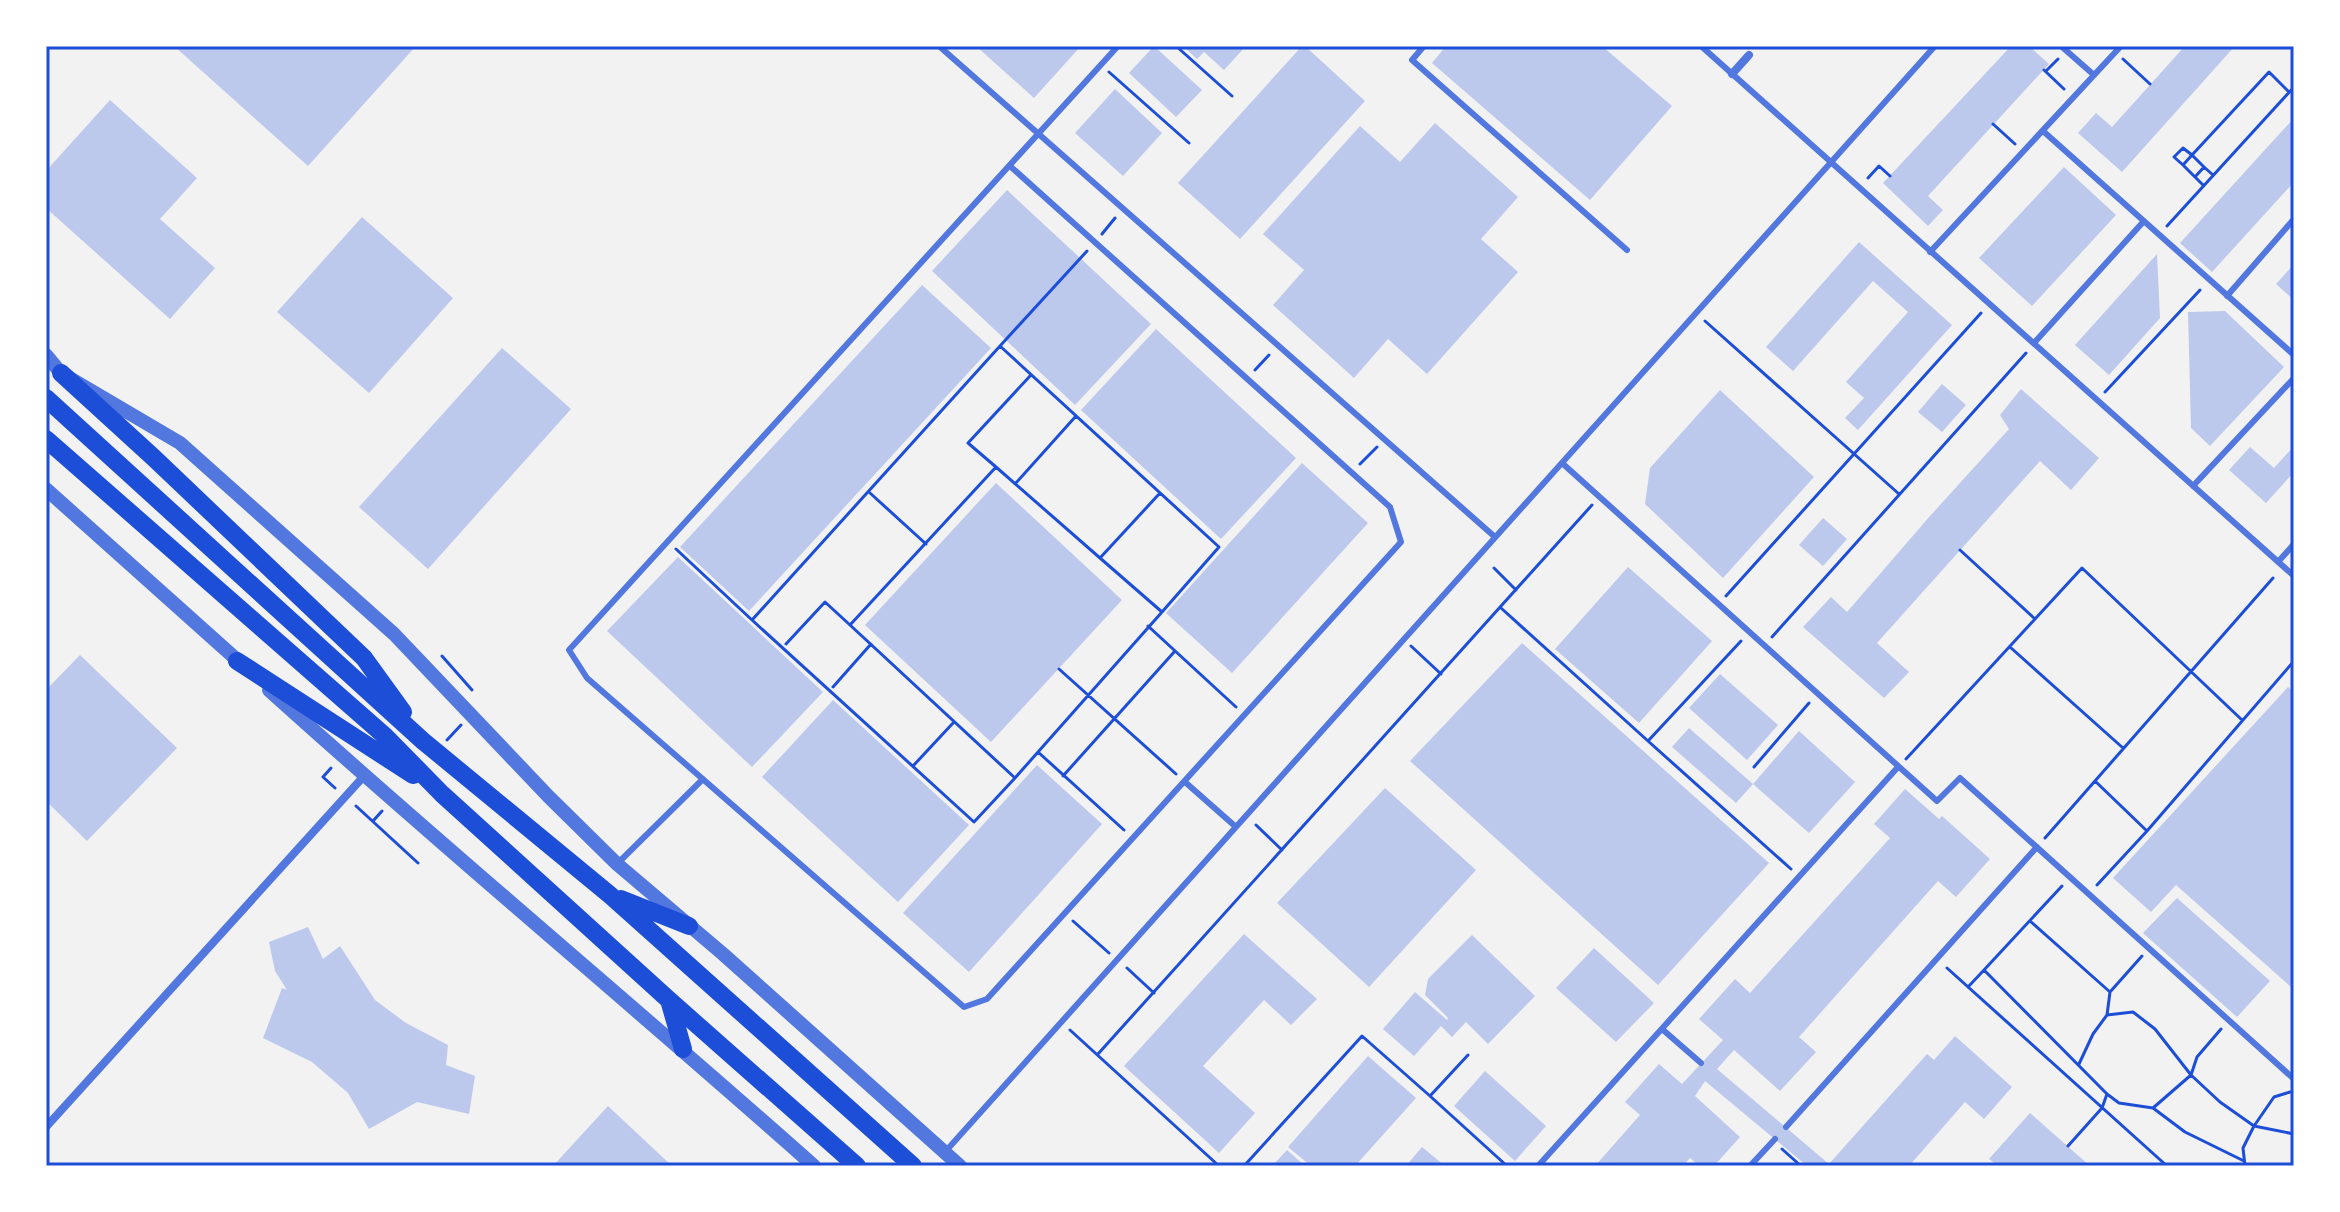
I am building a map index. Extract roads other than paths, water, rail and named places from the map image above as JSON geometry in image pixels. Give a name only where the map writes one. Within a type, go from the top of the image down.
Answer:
[{"type":"highway","points":[[61,373],[364,658],[423,741]]},
{"type":"highway","points":[[50,402],[423,741],[610,895],[913,1166]]},
{"type":"highway","points":[[46,439],[385,736],[442,794],[857,1166]]},
{"type":"highway","points":[[237,661],[442,794]]},
{"type":"highway","points":[[610,895],[689,926]]},
{"type":"highway","points":[[669,1000],[683,1049]]},
{"type":"street","points":[[1732,74],[1749,55]]},
{"type":"street","points":[[46,355],[61,373],[180,443],[394,634],[617,864],[960,1166]]},
{"type":"street","points":[[46,489],[364,776],[683,1049],[814,1166]]},
{"type":"street","points":[[46,1127],[364,776]]},
{"type":"lane","points":[[939,46],[1495,537]]},
{"type":"lane","points":[[1010,166],[1390,507],[1401,542],[987,999],[964,1007],[587,678],[569,650],[1118,46]]},
{"type":"lane","points":[[1424,46],[1412,60],[1627,250]]},
{"type":"lane","points":[[1701,46],[2294,576]]},
{"type":"lane","points":[[945,1152],[1935,46]]},
{"type":"lane","points":[[1930,252],[2121,46]]},
{"type":"lane","points":[[2063,48],[2094,75]]},
{"type":"lane","points":[[2043,131],[2294,355]]},
{"type":"lane","points":[[2227,296],[2294,219]]},
{"type":"lane","points":[[2034,343],[2144,221]]},
{"type":"lane","points":[[2193,486],[2294,378]]},
{"type":"lane","points":[[1562,463],[1937,801],[1960,778],[2294,1079]]},
{"type":"lane","points":[[2278,562],[2294,544]]},
{"type":"lane","points":[[1538,1166],[1898,767]]},
{"type":"lane","points":[[617,864],[703,779]]},
{"type":"lane","points":[[1185,782],[1236,827]]},
{"type":"lane","points":[[1786,1127],[2037,847]]},
{"type":"lane","points":[[1662,1029],[1701,1063]]},
{"type":"lane","points":[[1750,1166],[1774,1140]]}]
